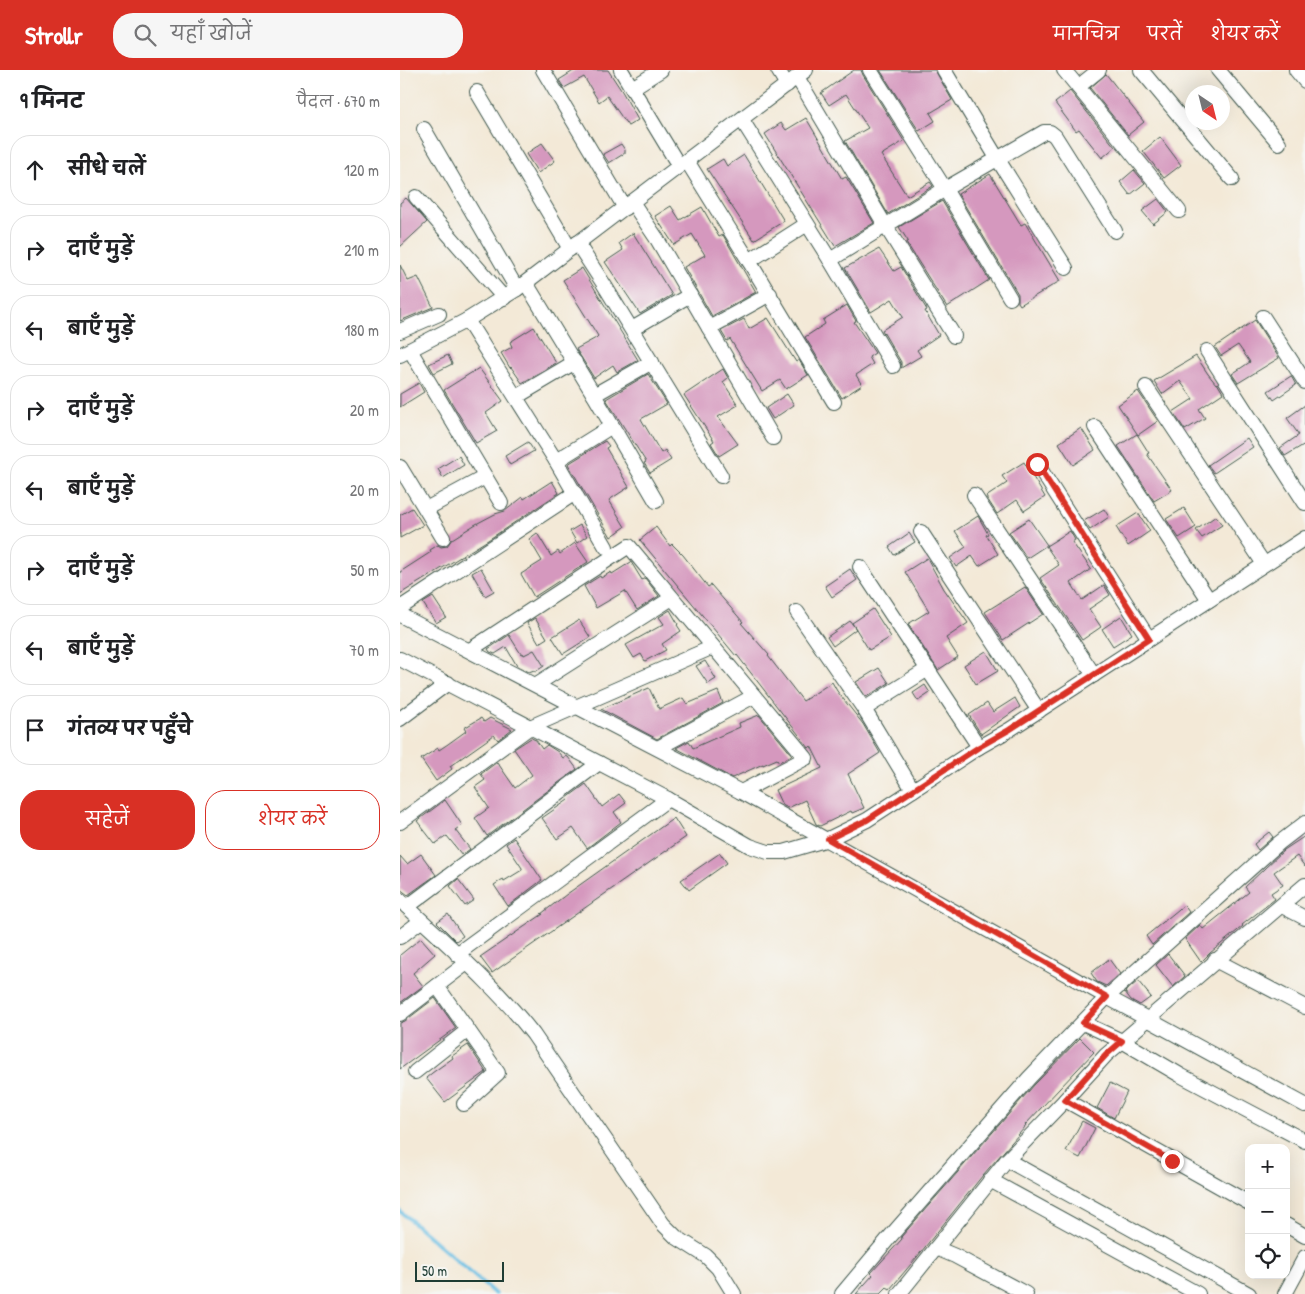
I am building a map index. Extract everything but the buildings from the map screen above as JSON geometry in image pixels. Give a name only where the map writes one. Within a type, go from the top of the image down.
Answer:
[{"type":"street","points":[[543,70],[628,205],[657,239],[773,438]]},
{"type":"street","points":[[621,70],[749,261],[834,402]]},
{"type":"street","points":[[632,88],[661,70]]},
{"type":"street","points":[[778,70],[797,77],[954,336]]},
{"type":"street","points":[[870,70],[945,188],[1010,298]]},
{"type":"street","points":[[944,70],[1066,268]]},
{"type":"street","points":[[1064,70],[1180,211]]},
{"type":"street","points":[[1078,87],[1099,70]]},
{"type":"street","points":[[1141,70],[1232,180]]},
{"type":"street","points":[[1218,70],[1279,143]]},
{"type":"street","points":[[1296,70],[1305,81]]},
{"type":"street","points":[[501,502],[405,352],[468,320],[504,298],[797,77]]},
{"type":"street","points":[[477,92],[574,246],[632,329],[721,476]]},
{"type":"street","points":[[742,120],[830,260],[892,366]]},
{"type":"street","points":[[424,130],[521,286],[575,362],[656,501]]},
{"type":"street","points":[[830,260],[945,188],[1044,132],[1050,132],[1055,136],[1115,231]]},
{"type":"street","points":[[416,196],[504,298]]},
{"type":"street","points":[[749,261],[807,224]]},
{"type":"street","points":[[709,328],[770,294]]},
{"type":"street","points":[[632,329],[690,295]]},
{"type":"street","points":[[400,331],[438,314]]},
{"type":"street","points":[[1263,317],[1305,382]]},
{"type":"street","points":[[468,320],[556,461],[606,547]]},
{"type":"street","points":[[1207,351],[1305,503]]},
{"type":"street","points":[[516,397],[575,362]]},
{"type":"street","points":[[594,395],[652,362]]},
{"type":"street","points":[[1146,387],[1264,564]]},
{"type":"street","points":[[556,461],[612,426]]},
{"type":"street","points":[[1095,427],[1209,600]]},
{"type":"street","points":[[1037,464],[1149,639]]},
{"type":"street","points":[[400,467],[443,538]]},
{"type":"street","points":[[426,509],[485,477]]},
{"type":"street","points":[[400,608],[575,493]]},
{"type":"street","points":[[974,496],[1094,675]]},
{"type":"street","points":[[921,532],[1039,711]]},
{"type":"street","points":[[400,659],[668,799],[750,846],[768,852],[784,852],[828,839],[867,820],[1305,538]]},
{"type":"street","points":[[470,650],[629,546],[806,758],[741,792]]},
{"type":"street","points":[[860,567],[979,747]]},
{"type":"street","points":[[537,684],[672,598]]},
{"type":"street","points":[[797,612],[864,709],[914,790]]},
{"type":"street","points":[[400,615],[537,684],[828,839],[1107,997],[1305,1105]]},
{"type":"street","points":[[400,822],[530,726],[713,647]]},
{"type":"street","points":[[864,709],[928,669]]},
{"type":"street","points":[[400,719],[448,683]]},
{"type":"street","points":[[658,748],[754,696]]},
{"type":"street","points":[[599,763],[404,904],[497,992],[533,1034],[663,1224],[676,1237],[706,1256],[718,1268],[734,1294]]},
{"type":"street","points":[[400,1014],[437,986],[462,958],[668,799]]},
{"type":"street","points":[[842,1294],[1029,1078],[1107,997],[1279,843],[1305,823]]},
{"type":"street","points":[[899,1294],[1007,1160],[1106,1055],[1305,885]]},
{"type":"street","points":[[1282,906],[1305,918]]},
{"type":"street","points":[[400,937],[421,921]]},
{"type":"street","points":[[1215,960],[1305,1007]]},
{"type":"street","points":[[437,986],[498,1073],[464,1104]]},
{"type":"street","points":[[1083,1023],[1122,1041],[1180,1075],[1305,1141]]},
{"type":"street","points":[[415,1072],[468,1030]]},
{"type":"street","points":[[1065,1100],[1245,1201]]},
{"type":"street","points":[[1007,1160],[1249,1294]]},
{"type":"street","points":[[990,1180],[1198,1294]]},
{"type":"street","points":[[1290,1227],[1305,1236]]},
{"type":"street","points":[[936,1248],[955,1256],[1026,1294]]},
{"type":"street","points":[[1285,1294],[1305,1256]]},
{"type":"waterway","points":[[400,1211],[495,1294]]},
{"type":"route","points":[[1037,464],[1149,639],[867,820],[828,839],[1107,997],[1083,1023],[1122,1041],[1106,1055],[1065,1100],[1172,1161]]}]
